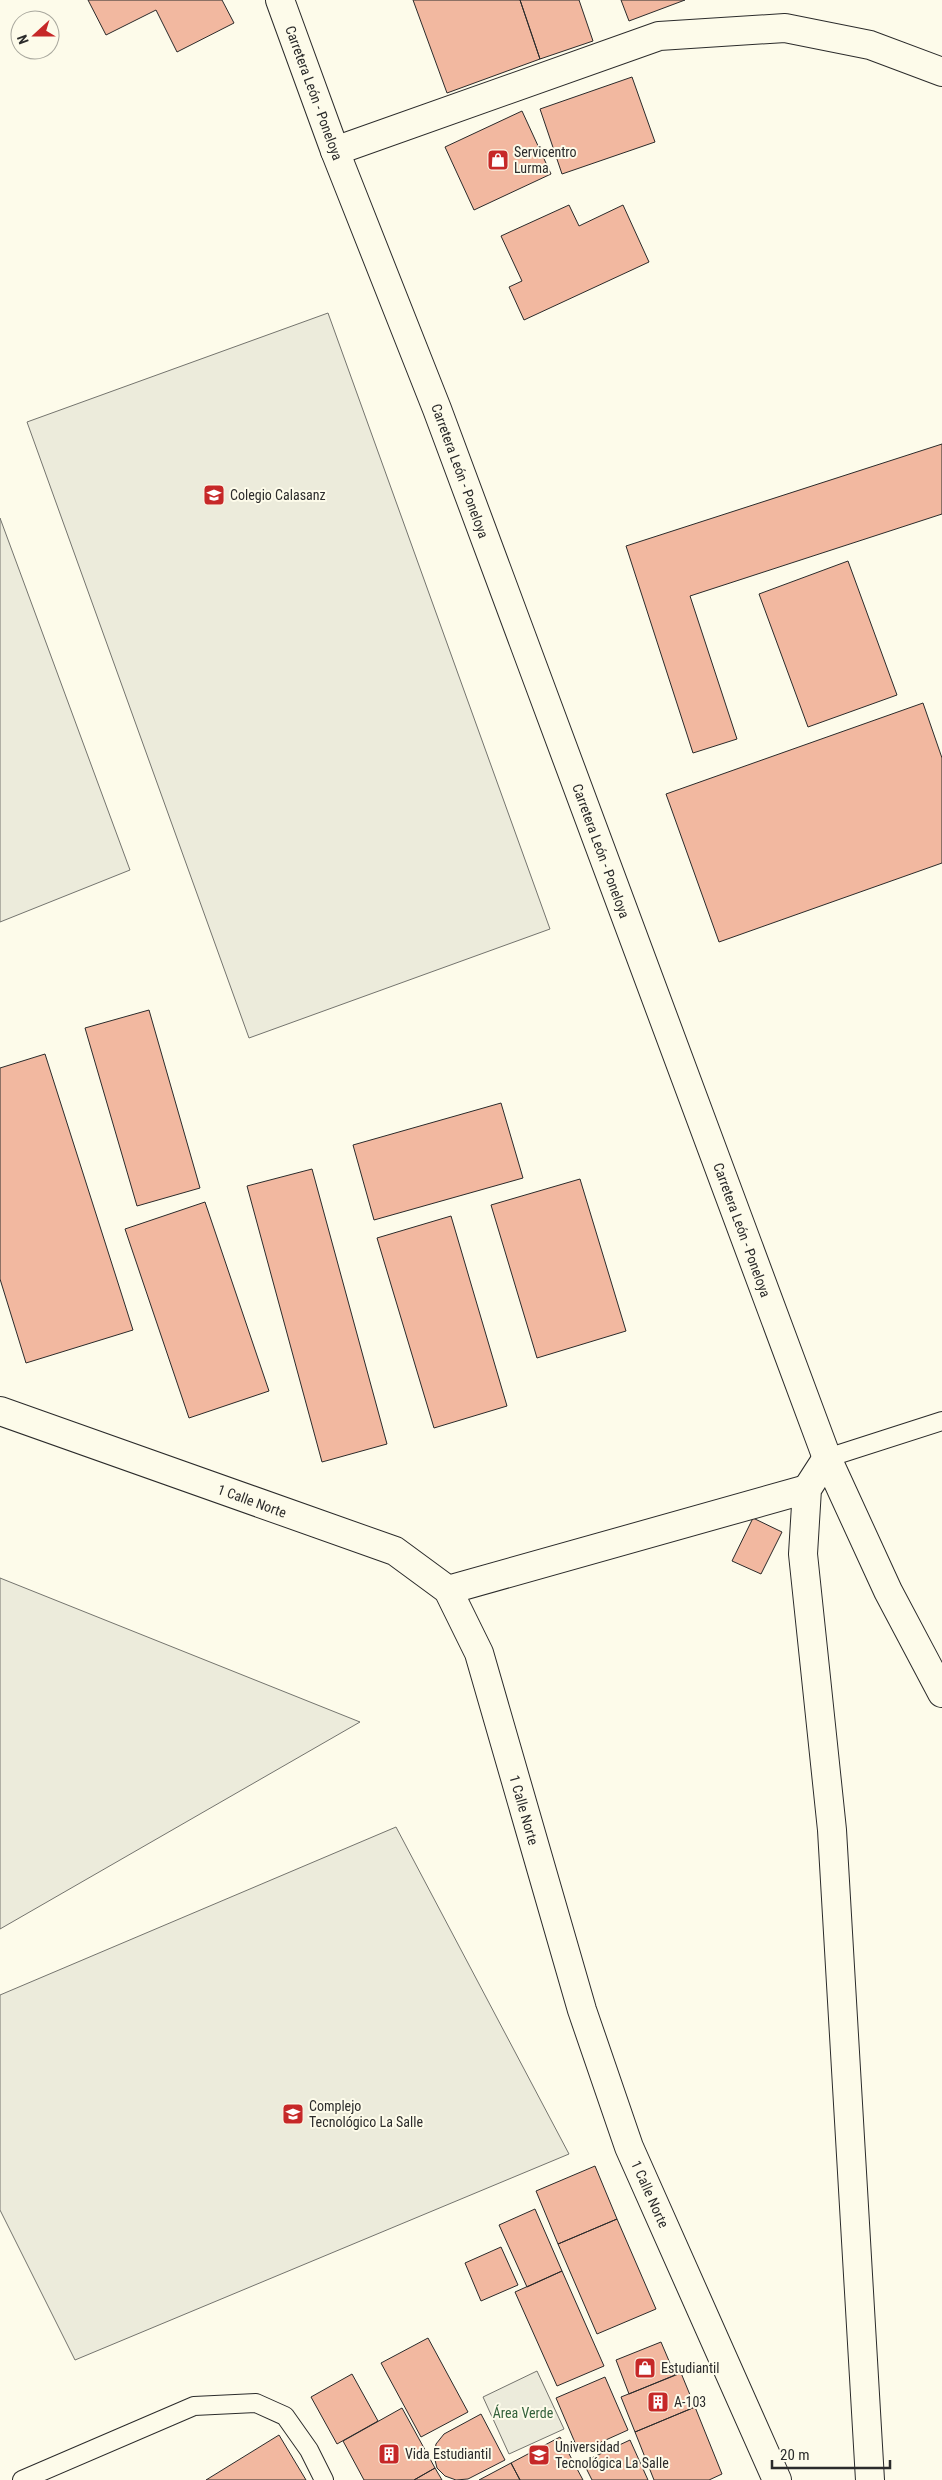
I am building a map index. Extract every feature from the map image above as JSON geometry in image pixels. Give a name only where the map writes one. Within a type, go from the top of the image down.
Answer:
[{"type":"street","name":"Carretera León - Poneloya","points":[[280,0],[335,151],[437,408],[827,1458],[888,1591],[942,1693]]},
{"type":"street","points":[[335,151],[659,36],[785,28],[870,46],[942,72]]},
{"type":"street","name":"1 Calle Norte","points":[[0,1411],[394,1551],[448,1590],[478,1653],[582,2010],[629,2147],[777,2480]]},
{"type":"street","points":[[827,1458],[807,1489],[803,1554],[832,1830],[870,2480]]},
{"type":"street","points":[[448,1590],[807,1489]]},
{"type":"lane","points":[[827,1458],[942,1421]]},
{"type":"lane","points":[[22,2480],[194,2406],[256,2403],[285,2416],[309,2450],[324,2480]]},
{"type":"green space","points":[[328,313],[550,929],[249,1038],[27,422]]},
{"type":"green space","points":[[0,518],[130,870],[0,922]]},
{"type":"green space","points":[[0,1578],[360,1722],[0,1929]]},
{"type":"green space","points":[[396,1827],[569,2154],[75,2360],[0,2210],[0,1995]]},
{"type":"green space","name":"Área Verde","points":[[537,2371],[564,2429],[509,2454],[483,2397]]},
{"type":"building","points":[[88,0],[222,0],[234,23],[177,52],[156,10],[106,35]]},
{"type":"building","points":[[413,0],[520,0],[540,59],[447,93]]},
{"type":"building","points":[[520,0],[579,0],[593,41],[540,59]]},
{"type":"building","points":[[621,0],[685,0],[629,21]]},
{"type":"building","points":[[632,77],[655,142],[562,174],[540,109]]},
{"type":"building","name":"Servicentro Lurma","points":[[522,111],[551,174],[474,210],[445,147]]},
{"type":"building","points":[[569,205],[579,226],[623,205],[649,262],[524,320],[509,287],[522,281],[501,236]]},
{"type":"building","points":[[942,444],[942,514],[690,596],[737,739],[693,753],[626,546]]},
{"type":"building","points":[[848,561],[897,695],[808,727],[759,594]]},
{"type":"building","points":[[923,703],[942,758],[942,863],[719,942],[666,794]]},
{"type":"building","points":[[149,1010],[200,1188],[137,1206],[85,1028]]},
{"type":"building","points":[[45,1054],[133,1330],[26,1363],[0,1279],[0,1068]]},
{"type":"building","points":[[501,1103],[523,1178],[374,1220],[353,1145]]},
{"type":"building","points":[[312,1169],[387,1444],[322,1462],[247,1186]]},
{"type":"building","points":[[580,1179],[626,1331],[537,1358],[491,1205]]},
{"type":"building","points":[[205,1202],[269,1391],[189,1418],[125,1229]]},
{"type":"building","points":[[451,1216],[507,1406],[434,1428],[377,1238]]},
{"type":"building","points":[[753,1518],[782,1532],[761,1574],[732,1561]]},
{"type":"building","points":[[595,2166],[617,2219],[558,2244],[536,2191]]},
{"type":"building","points":[[535,2209],[562,2271],[527,2287],[499,2225]]},
{"type":"building","points":[[617,2219],[656,2309],[597,2334],[558,2244]]},
{"type":"building","points":[[501,2247],[518,2285],[481,2301],[465,2263]]},
{"type":"building","points":[[562,2271],[604,2366],[557,2386],[515,2292]]},
{"type":"building","points":[[428,2338],[468,2412],[421,2437],[381,2363]]},
{"type":"building","name":"Estudiantil","points":[[661,2342],[675,2375],[629,2394],[616,2360]]},
{"type":"building","name":"A-103","points":[[681,2373],[695,2407],[635,2432],[621,2397]]},
{"type":"building","points":[[352,2374],[378,2421],[337,2444],[311,2397]]},
{"type":"building","points":[[605,2377],[628,2430],[579,2452],[556,2398]]},
{"type":"building","points":[[695,2407],[722,2474],[709,2480],[654,2480],[635,2432]]},
{"type":"building","name":"Vida Estudiantil","points":[[402,2408],[435,2468],[414,2480],[364,2480],[343,2441]]},
{"type":"building","points":[[481,2414],[505,2460],[468,2479],[456,2480],[445,2476],[437,2468],[434,2456],[436,2444],[444,2434]]},
{"type":"building","points":[[279,2435],[306,2480],[206,2480]]},
{"type":"building","points":[[560,2437],[583,2480],[520,2480],[511,2463]]},
{"type":"building","points":[[630,2440],[648,2480],[592,2480],[583,2462]]},
{"type":"building","points":[[511,2463],[520,2480],[479,2480]]},
{"type":"building","points":[[435,2468],[442,2480],[414,2480]]},
{"type":"place","name":"Servicentro Lurma","points":[[498,160]]},
{"type":"place","name":"Colegio Calasanz","points":[[214,495]]},
{"type":"place","name":"Complejo Tecnológico La Salle","points":[[293,2114]]},
{"type":"place","name":"Estudiantil","points":[[645,2368]]},
{"type":"place","name":"A-103","points":[[658,2402]]},
{"type":"place","name":"Vida Estudiantil","points":[[389,2454]]},
{"type":"place","name":"Universidad Tecnológica La Salle","points":[[539,2455]]}]
